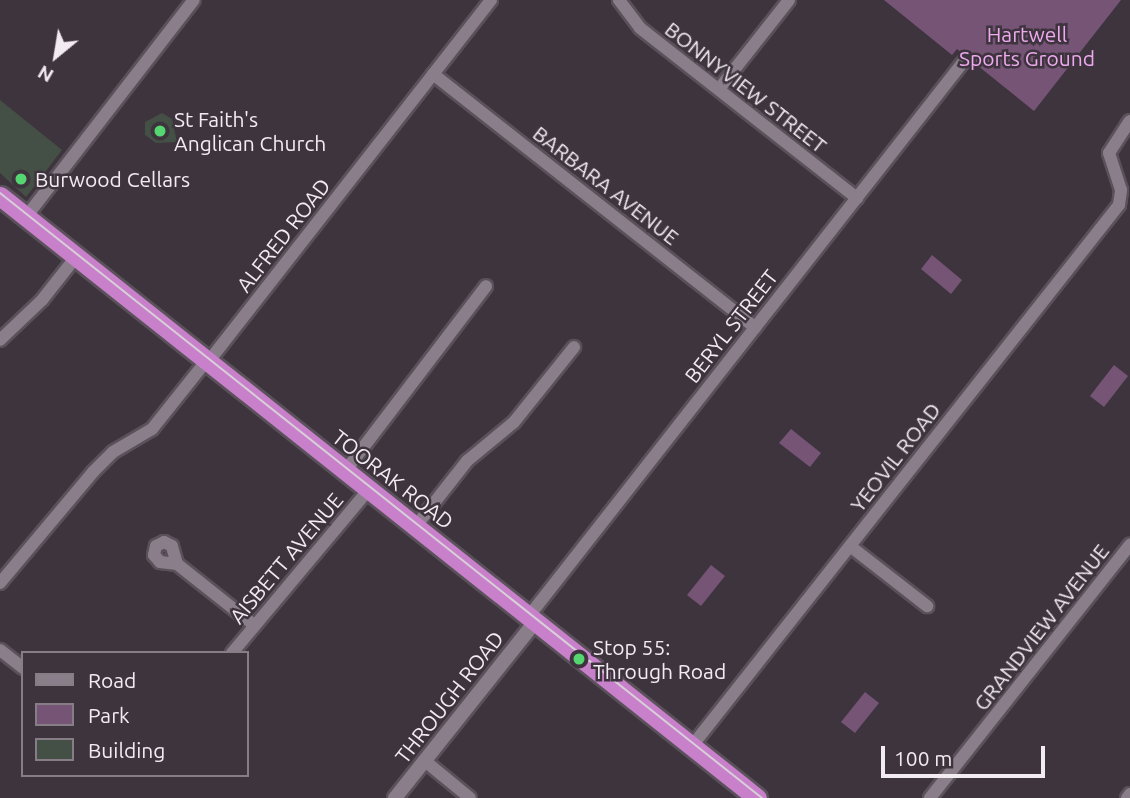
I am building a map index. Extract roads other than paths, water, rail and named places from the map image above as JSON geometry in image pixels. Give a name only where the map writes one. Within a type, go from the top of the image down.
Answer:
[{"type":"highway","name":"TOORAK ROAD","points":[[0,196],[757,798]]},
{"type":"street","points":[[26,217],[194,0]]},
{"type":"street","name":"ALFRED ROAD","points":[[0,583],[93,471],[113,452],[152,429],[491,0]]},
{"type":"street","name":"BONNYVIEW STREET","points":[[619,0],[640,28],[857,198]]},
{"type":"street","points":[[719,89],[789,0]]},
{"type":"street","name":"BERYL STREET","points":[[533,619],[755,327],[964,61]]},
{"type":"street","name":"BARBARA AVENUE","points":[[433,74],[755,327]]},
{"type":"street","points":[[1125,190],[1109,153],[1130,121]]},
{"type":"street","name":"YEOVIL ROAD","points":[[692,746],[1117,209],[1125,190]]},
{"type":"street","points":[[0,340],[51,291],[76,257]]},
{"type":"street","points":[[346,470],[486,286]]},
{"type":"street","points":[[416,526],[467,461],[514,422],[574,347]]},
{"type":"street","name":"AISBETT AVENUE","points":[[234,651],[369,489]]},
{"type":"street","name":"GRANDVIEW AVENUE","points":[[930,798],[1130,545]]},
{"type":"street","points":[[850,546],[927,606]]},
{"type":"street","points":[[177,564],[254,625]]},
{"type":"street","name":"THROUGH ROAD","points":[[395,798],[533,619]]},
{"type":"street","points":[[0,650],[21,666]]},
{"type":"street","points":[[425,761],[470,798]]},
{"type":"tram line","points":[[0,193],[762,798]]},
{"type":"place","name":"St Faith's Anglican Church","points":[[160,131]]},
{"type":"place","name":"Burwood Cellars","points":[[21,179]]},
{"type":"place","name":"Stop 55: Through Road","points":[[579,659]]},
{"type":"park label","name":"Hartwell Sports Ground","points":[[1027,46]]}]
